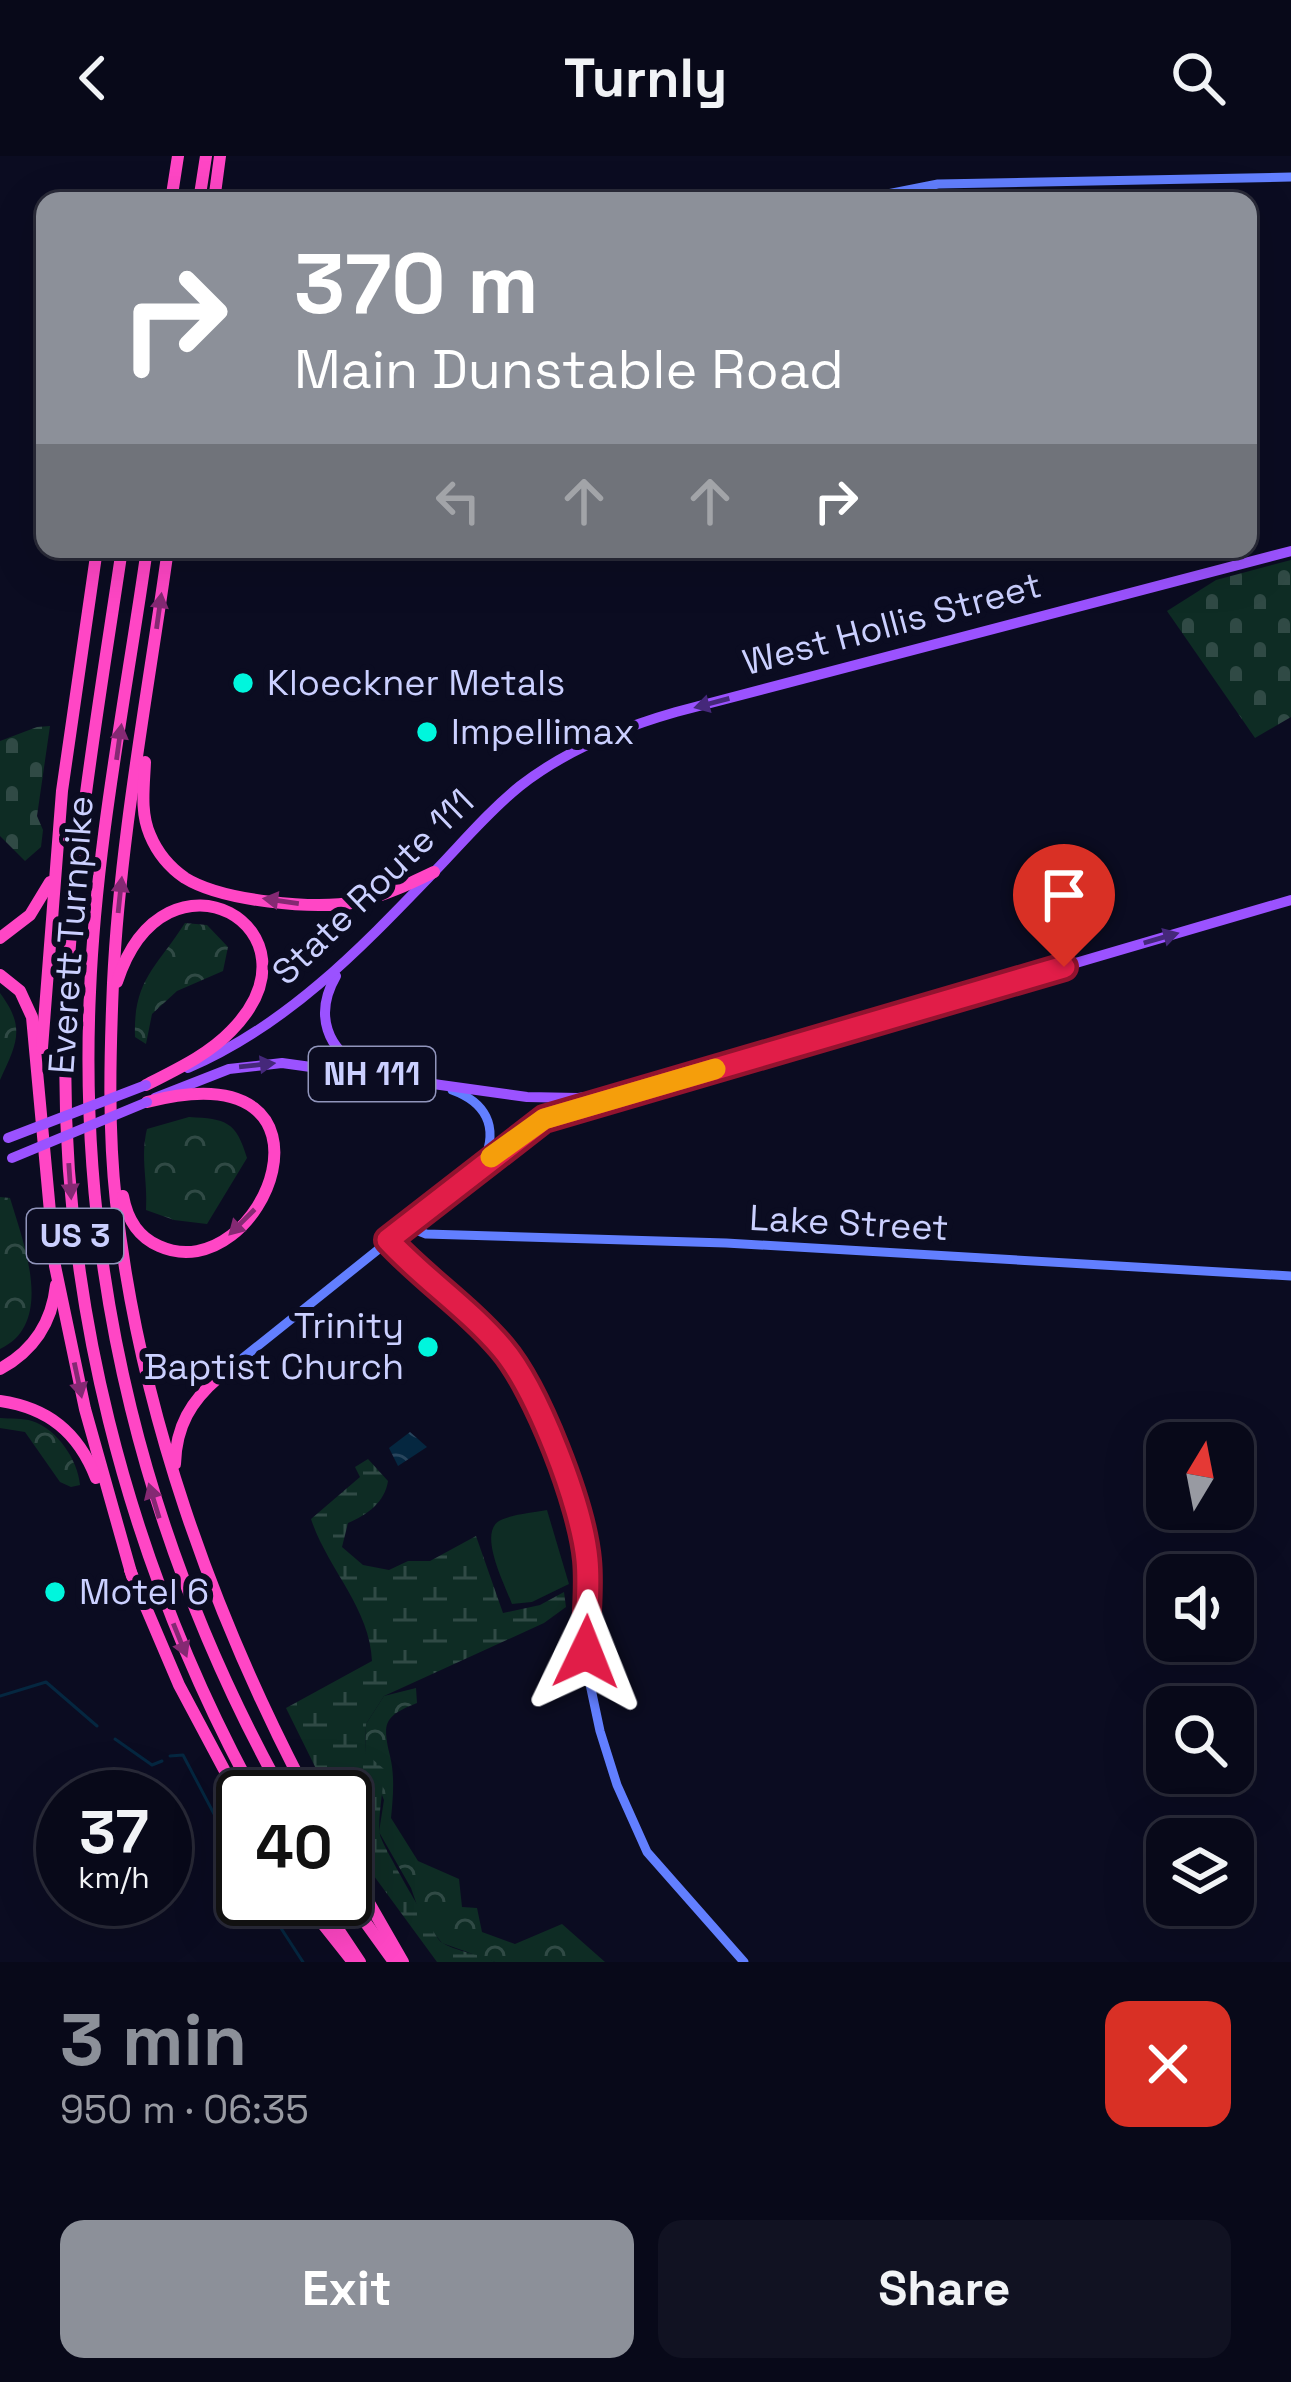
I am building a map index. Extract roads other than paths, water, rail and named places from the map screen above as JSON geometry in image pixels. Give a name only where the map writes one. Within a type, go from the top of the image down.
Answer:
[{"type":"highway","points":[[172,192],[178,156]]},
{"type":"highway","points":[[200,192],[206,156]]},
{"type":"highway","points":[[215,192],[220,156]]},
{"type":"highway","points":[[41,1133],[56,851],[96,558]]},
{"type":"highway","name":"Everett Turnpike","points":[[121,558],[69,956],[66,1096],[75,1236],[101,1390],[142,1540],[187,1658],[243,1770]]},
{"type":"highway","name":"Everett Turnpike","points":[[146,558],[92,959],[89,1100],[99,1240],[125,1394],[158,1514],[214,1660],[271,1770]]},
{"type":"highway","points":[[168,558],[121,889],[112,1013],[116,1202],[150,1385],[177,1483],[238,1648],[296,1770]]},
{"type":"highway","points":[[150,673],[144,815],[158,850],[184,877],[226,893],[334,905],[384,895],[434,872]]},
{"type":"highway","points":[[0,938],[22,923],[41,899],[56,851]]},
{"type":"highway","points":[[112,1013],[118,978],[130,952],[168,912],[191,903],[216,905],[238,916],[255,934],[262,971],[246,1014],[219,1042],[146,1085]]},
{"type":"highway","points":[[0,975],[20,991],[32,1017],[55,1266],[82,1396],[132,1576]]},
{"type":"highway","points":[[113,1137],[126,1211],[153,1243],[177,1252],[196,1251],[223,1240],[248,1218],[269,1187],[275,1161],[272,1137],[260,1115],[240,1100],[213,1092],[147,1102]]},
{"type":"highway","points":[[0,1369],[28,1349],[45,1325],[54,1297],[55,1266]]},
{"type":"highway","points":[[177,1483],[176,1450],[184,1419],[219,1377]]},
{"type":"highway","points":[[0,1401],[40,1411],[78,1442],[179,1685],[224,1770]]},
{"type":"highway","points":[[372,1908],[403,1962]]},
{"type":"highway","points":[[326,1926],[356,1962]]},
{"type":"highway","points":[[334,1926],[356,1962]]},
{"type":"highway","points":[[368,1926],[394,1962]]},
{"type":"main road","name":"West Hollis Street","points":[[648,720],[1291,551]]},
{"type":"main road","name":"State Route 111","points":[[3,1139],[146,1085],[230,1049],[270,1025],[356,950],[526,781],[571,753],[648,720]]},
{"type":"main road","name":"NH 111","points":[[4,1161],[207,1076],[252,1064],[305,1064],[527,1097],[604,1096],[646,1089],[1291,900]]},
{"type":"main road","points":[[356,950],[327,993],[325,1025],[345,1057],[383,1076]]},
{"type":"street","points":[[898,192],[938,184],[1291,177]]},
{"type":"street","points":[[423,1082],[465,1095],[484,1110],[491,1139],[481,1165]]},
{"type":"street","points":[[219,1377],[540,1120],[646,1089]]},
{"type":"street","name":"Lake Street","points":[[406,1226],[436,1235],[746,1244],[1291,1276]]},
{"type":"street","points":[[388,1240],[490,1335],[522,1378],[584,1539],[587,1670],[617,1785],[637,1835],[658,1869],[744,1962]]},
{"type":"water","points":[[410,1432],[427,1447],[398,1466],[389,1448]]},
{"type":"waterway","points":[[0,1696],[46,1682],[97,1726]]},
{"type":"waterway","points":[[115,1739],[152,1765],[162,1761]]},
{"type":"waterway","points":[[170,1756],[183,1755],[216,1818]]},
{"type":"waterway","points":[[280,1926],[303,1962]]},
{"type":"place","name":"Kloeckner Metals","points":[[243,683]]},
{"type":"place","name":"Impellimax","points":[[427,732]]},
{"type":"place","name":"Trinity Baptist Church","points":[[428,1347]]},
{"type":"place","name":"Motel 6","points":[[55,1592]]}]
